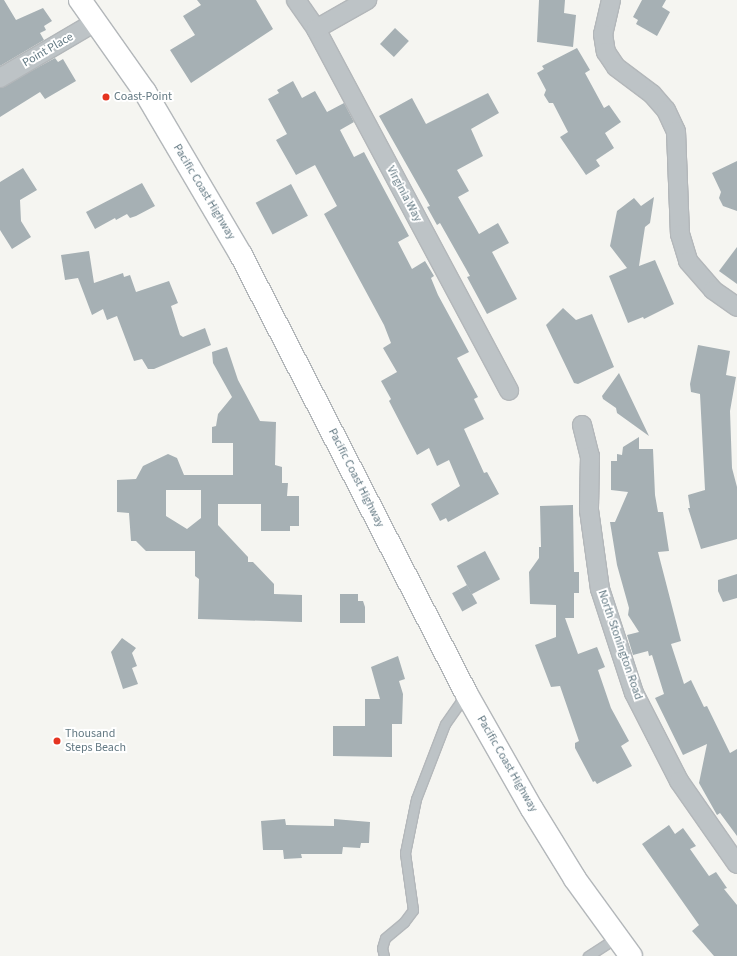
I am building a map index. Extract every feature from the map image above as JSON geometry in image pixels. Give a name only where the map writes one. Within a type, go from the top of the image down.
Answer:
[{"type":"highway","name":"Pacific Coast Highway","points":[[80,0],[145,92],[241,255],[466,693],[575,879],[631,956]]},
{"type":"street","name":"Virginia Way","points":[[296,0],[316,29],[509,391]]},
{"type":"street","points":[[316,29],[367,0]]},
{"type":"street","points":[[611,0],[603,34],[606,52],[616,67],[652,94],[666,110],[676,131],[680,234],[688,262],[713,290],[737,307]]},
{"type":"street","name":"Point Place","points":[[0,78],[95,22]]},
{"type":"street","name":"North Stonington Road","points":[[582,424],[590,456],[589,510],[600,590],[634,693],[679,781],[737,864]]},
{"type":"lane","points":[[384,956],[382,948],[385,938],[404,922],[413,910],[405,853],[416,799],[445,724],[466,693]]},
{"type":"lane","points":[[588,956],[617,937]]},
{"type":"building","points":[[0,0],[4,0],[16,20],[43,8],[52,21],[44,26],[46,30],[40,33],[44,40],[0,66]]},
{"type":"building","points":[[197,0],[256,0],[273,29],[191,83],[170,50],[195,35],[183,16],[201,5]]},
{"type":"building","points":[[539,0],[565,0],[564,13],[576,15],[573,47],[537,42]]},
{"type":"building","points":[[642,0],[666,0],[662,7],[670,12],[657,36],[636,24],[638,20],[633,17]]},
{"type":"building","points":[[395,28],[409,41],[394,57],[380,44]]},
{"type":"building","points":[[577,48],[590,70],[585,73],[604,108],[609,105],[621,122],[605,133],[614,148],[596,160],[600,166],[586,175],[560,137],[568,132],[553,103],[549,103],[544,95],[546,90],[537,73],[544,69],[542,66]]},
{"type":"building","points":[[55,58],[58,62],[63,59],[76,81],[45,99],[40,92],[0,117],[0,88]]},
{"type":"building","points":[[293,81],[302,98],[315,91],[327,112],[344,103],[354,122],[340,130],[354,157],[364,152],[409,236],[398,242],[412,269],[425,261],[434,276],[431,278],[438,295],[469,352],[457,358],[478,397],[474,399],[484,419],[464,429],[484,473],[487,472],[499,494],[448,522],[446,518],[440,521],[431,504],[460,486],[449,460],[437,466],[429,448],[417,455],[389,401],[391,399],[381,381],[397,372],[383,348],[391,343],[384,325],[324,214],[337,206],[315,165],[296,175],[276,140],[287,134],[268,99],[279,93],[277,90]]},
{"type":"building","points":[[488,93],[499,113],[471,129],[483,156],[457,170],[469,191],[458,197],[479,234],[498,223],[509,243],[492,252],[517,299],[487,314],[467,277],[470,276],[440,223],[437,225],[427,207],[430,206],[379,116],[412,98],[426,124]]},
{"type":"building","points":[[737,161],[737,211],[723,206],[719,198],[721,192],[712,173]]},
{"type":"building","points":[[23,168],[37,190],[20,200],[21,221],[31,237],[12,249],[0,230],[0,182]]},
{"type":"building","points":[[142,183],[155,206],[130,218],[127,214],[116,220],[115,218],[95,229],[86,212]]},
{"type":"building","points":[[291,184],[308,216],[273,235],[256,203]]},
{"type":"building","points":[[654,197],[650,223],[645,227],[639,266],[655,260],[674,304],[644,319],[643,317],[628,323],[609,276],[627,268],[610,246],[617,211],[634,198],[641,206]]},
{"type":"building","points":[[737,247],[737,284],[719,271]]},
{"type":"building","points":[[89,251],[94,283],[123,273],[124,277],[130,275],[136,292],[169,281],[178,303],[171,306],[180,335],[183,337],[205,328],[211,345],[154,369],[148,369],[142,359],[134,361],[117,316],[107,320],[103,309],[92,315],[78,278],[65,280],[61,255]]},
{"type":"building","points":[[563,308],[576,320],[592,314],[614,367],[578,384],[574,383],[546,325]]},
{"type":"building","points":[[698,345],[730,351],[726,375],[736,377],[730,411],[732,468],[737,487],[737,539],[701,549],[688,508],[690,508],[688,495],[705,490],[700,394],[691,392],[690,384]]},
{"type":"building","points":[[227,347],[238,380],[260,421],[276,422],[275,465],[282,467],[282,483],[288,483],[287,496],[299,496],[299,526],[290,526],[290,531],[261,531],[261,504],[218,504],[218,525],[248,557],[248,562],[253,562],[274,584],[274,594],[302,595],[302,622],[198,619],[199,579],[195,576],[195,551],[146,551],[136,541],[131,541],[129,513],[117,512],[117,480],[136,479],[143,466],[168,454],[177,458],[184,475],[233,475],[233,443],[212,443],[212,427],[216,426],[218,414],[232,397],[213,363],[212,352]],"holes":[[[166,490],[201,490],[201,518],[187,529],[166,516]]]},
{"type":"building","points":[[619,373],[649,436],[617,413],[616,408],[603,399],[602,396]]},
{"type":"building","points":[[639,437],[639,449],[653,449],[655,495],[658,512],[663,512],[669,551],[658,552],[681,641],[671,644],[684,684],[691,680],[704,707],[707,706],[730,753],[737,749],[737,836],[720,813],[717,815],[699,783],[707,744],[683,755],[655,698],[664,694],[652,655],[649,656],[648,651],[633,655],[627,635],[639,632],[628,615],[629,608],[617,565],[610,522],[615,522],[628,492],[611,490],[611,461],[617,461],[617,454],[622,455],[623,447]]},
{"type":"building","points":[[573,505],[574,572],[579,572],[579,593],[574,593],[574,618],[565,618],[578,654],[597,647],[605,667],[598,670],[611,708],[629,741],[621,746],[632,766],[597,784],[595,781],[593,782],[575,748],[575,743],[579,741],[560,686],[551,687],[535,645],[556,637],[556,605],[530,604],[529,572],[539,558],[539,547],[541,547],[540,506]]},
{"type":"building","points":[[485,551],[500,579],[472,594],[457,566]]},
{"type":"building","points":[[737,574],[737,598],[723,602],[718,591],[718,580]]},
{"type":"building","points":[[467,585],[477,603],[462,612],[452,593]]},
{"type":"building","points":[[340,594],[358,594],[358,601],[363,601],[365,607],[365,623],[340,623]]},
{"type":"building","points":[[122,638],[136,648],[132,653],[137,666],[132,668],[138,684],[123,689],[111,652]]},
{"type":"building","points":[[398,656],[405,679],[399,681],[403,694],[402,724],[392,724],[392,757],[333,756],[333,726],[365,726],[365,699],[380,699],[371,667]]},
{"type":"building","points":[[285,819],[286,825],[334,826],[334,819],[370,822],[369,843],[361,843],[360,848],[343,847],[342,854],[301,854],[302,858],[284,859],[283,850],[263,850],[261,821]]},
{"type":"building","points":[[669,825],[675,834],[683,828],[696,846],[690,849],[709,876],[716,872],[727,888],[724,889],[737,905],[737,956],[714,956],[692,931],[699,925],[642,844]]},
{"type":"place","name":"Coast-Point","points":[[106,97]]},
{"type":"place","name":"Thousand Steps Beach","points":[[57,741]]}]
